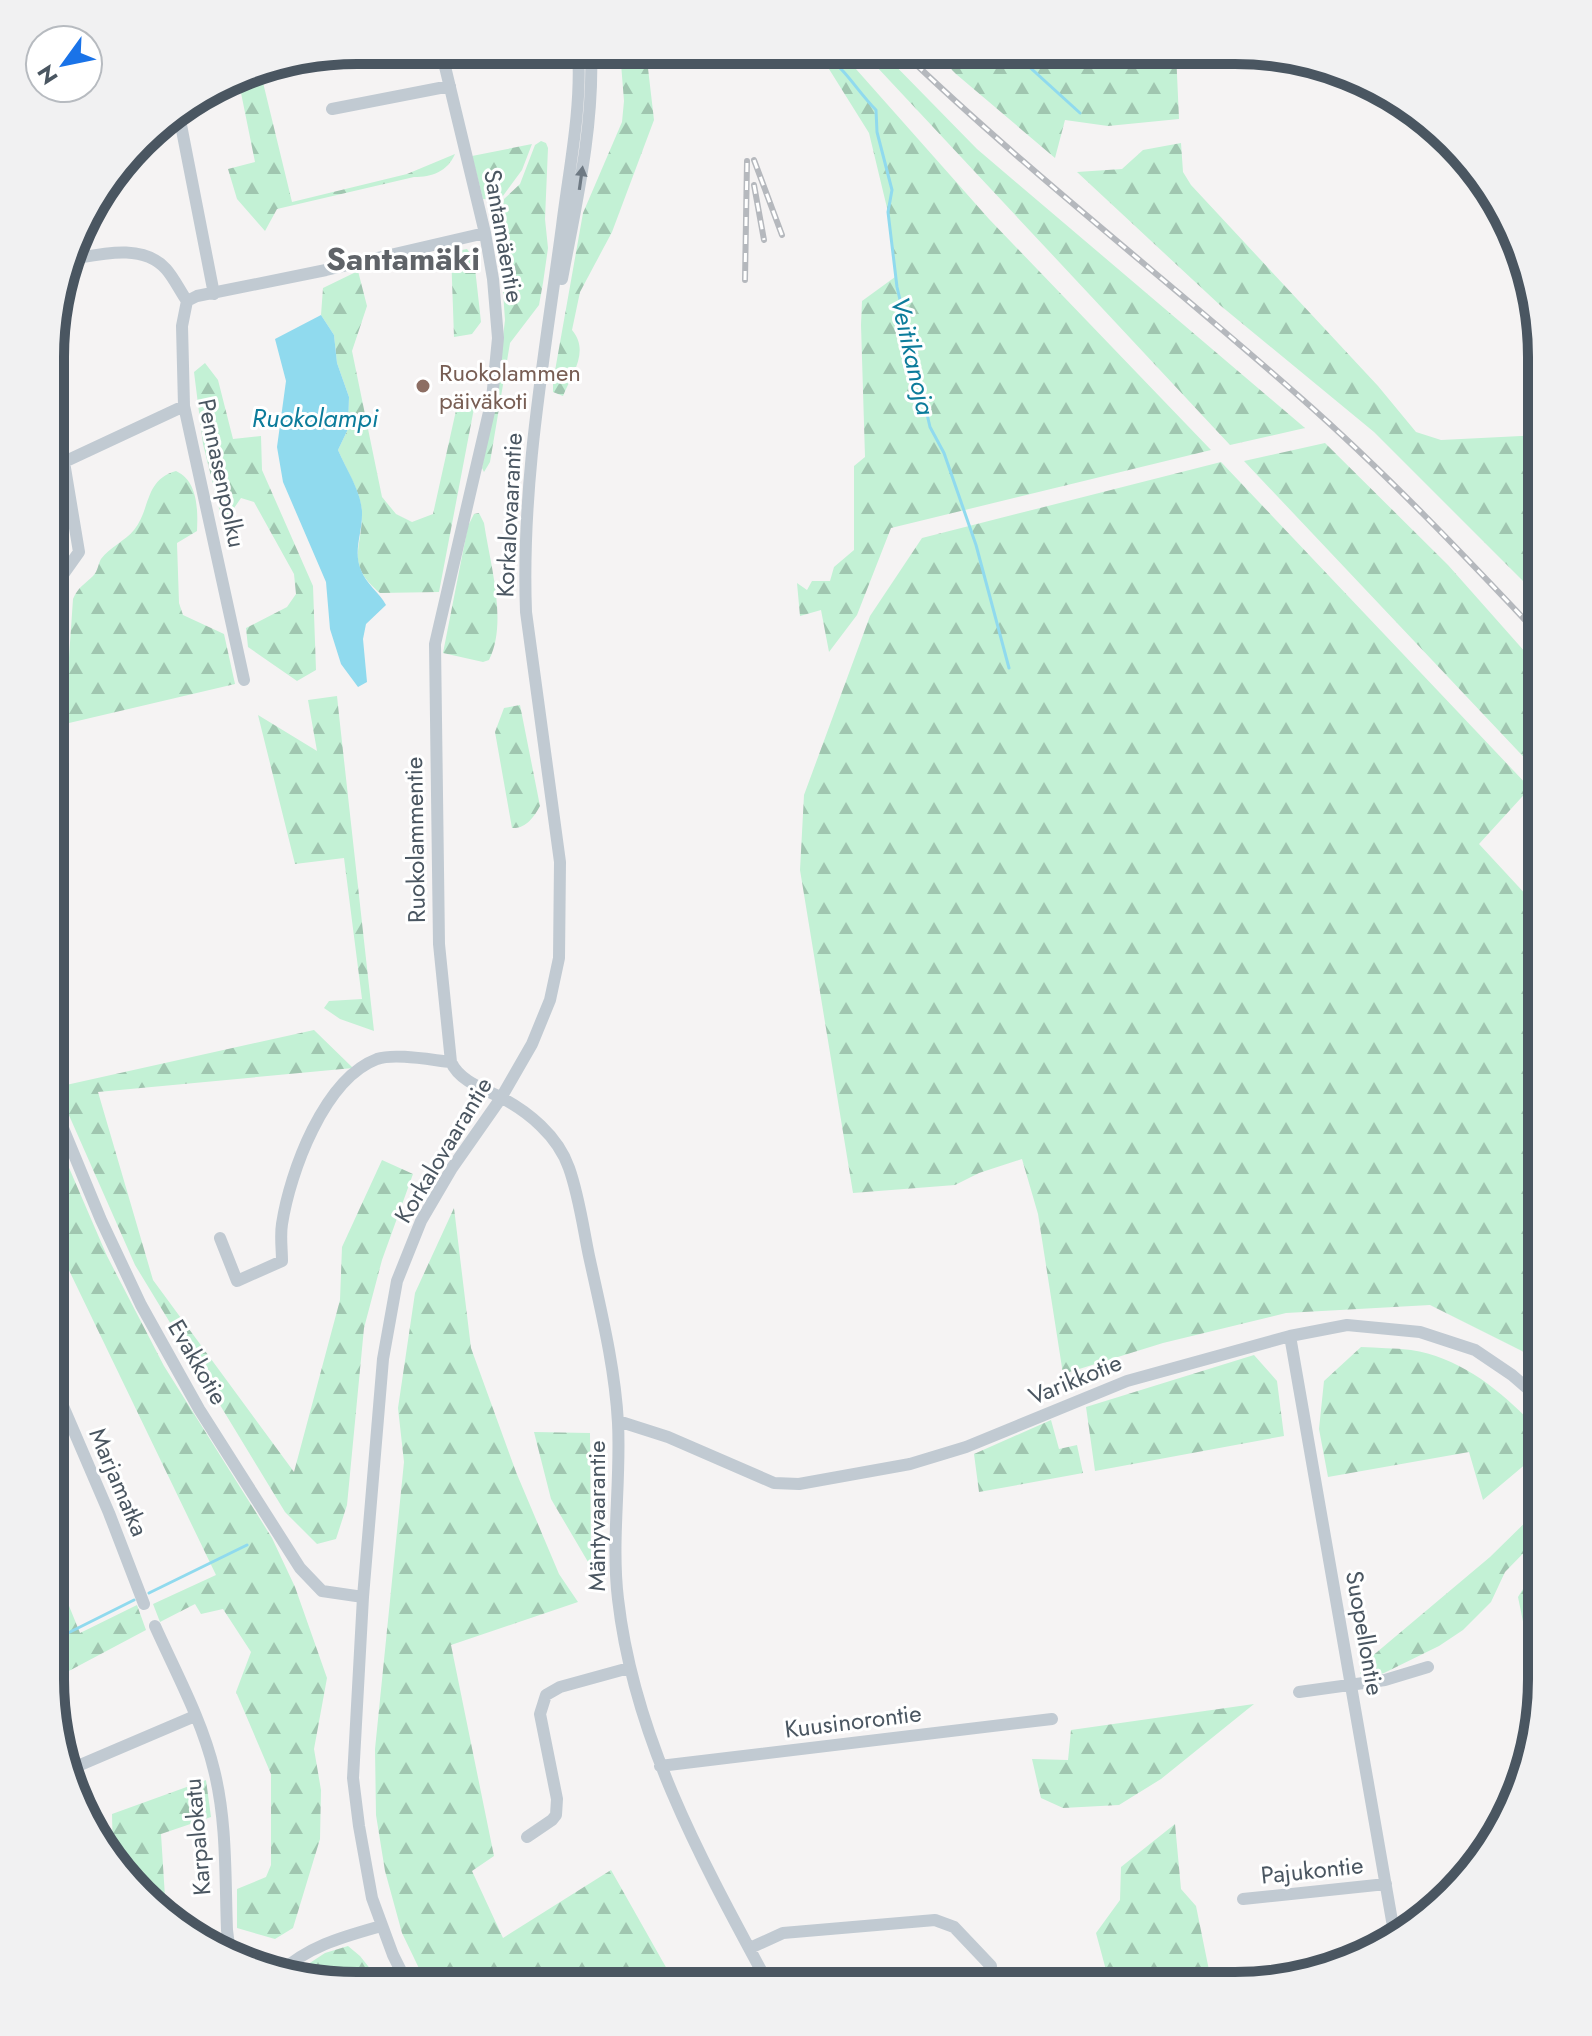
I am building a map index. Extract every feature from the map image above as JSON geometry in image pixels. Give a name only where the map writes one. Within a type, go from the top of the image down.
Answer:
[{"type":"street","name":"Santamäentie","points":[[441,618],[492,399],[498,338],[485,233],[444,64]]},
{"type":"street","name":"Korkalovaarantie","points":[[402,1972],[372,1898],[353,1778],[363,1597],[383,1359],[397,1281],[421,1221],[452,1168],[501,1098],[532,1044],[550,1000],[559,958],[560,862],[526,612],[524,572],[527,489],[572,145],[577,64]]},
{"type":"street","name":"Korkalovaarantie","points":[[547,336],[554,321],[577,206],[591,103],[591,64]]},
{"type":"street","points":[[332,109],[450,86]]},
{"type":"street","points":[[180,124],[214,294]]},
{"type":"street","points":[[82,257],[114,252],[152,258],[165,268],[187,301],[197,296],[485,233]]},
{"type":"street","name":"Pennasenpolku","points":[[187,301],[182,326],[184,406],[244,680]]},
{"type":"street","points":[[64,573],[79,552],[64,462],[184,406]]},
{"type":"street","name":"Ruokolammentie","points":[[441,618],[435,644],[439,944],[451,1062]]},
{"type":"street","points":[[220,1238],[237,1281],[282,1261],[281,1228],[288,1195],[313,1132],[334,1093],[362,1068],[380,1058],[451,1062]]},
{"type":"street","name":"Mäntyvaarantie","points":[[451,1062],[454,1070],[477,1087],[528,1115],[555,1139],[569,1166],[606,1332],[618,1421],[614,1539],[618,1599],[629,1668],[644,1724],[660,1766],[696,1846],[762,1972]]},
{"type":"street","name":"Evakkotie","points":[[64,1130],[141,1305],[199,1409],[300,1568],[322,1591],[363,1597]]},
{"type":"street","name":"Varikkotie","points":[[618,1421],[668,1437],[774,1483],[799,1484],[910,1464],[966,1447],[1127,1381],[1290,1336],[1347,1325],[1420,1332],[1475,1350],[1528,1389]]},
{"type":"street","name":"Suopellontie","points":[[1290,1336],[1393,1926]]},
{"type":"street","name":"Marjamatka","points":[[64,1422],[117,1531],[144,1604]]},
{"type":"street","name":"Karpalokatu","points":[[155,1626],[195,1716],[217,1782],[229,1943]]},
{"type":"street","points":[[1299,1692],[1385,1680],[1428,1667]]},
{"type":"street","points":[[527,1837],[556,1815],[557,1799],[540,1714],[546,1695],[560,1687],[629,1668]]},
{"type":"street","points":[[78,1766],[195,1716]]},
{"type":"street","name":"Kuusinorontie","points":[[660,1766],[1052,1719]]},
{"type":"street","name":"Pajukontie","points":[[1243,1899],[1386,1884]]},
{"type":"street","points":[[750,1948],[783,1933],[935,1920],[954,1927],[991,1966]]},
{"type":"street","points":[[289,1964],[323,1943],[381,1926]]},
{"type":"green space","points":[[621,64],[648,64],[654,120],[612,232],[580,292],[572,330],[579,346],[578,363],[563,396],[553,392],[553,382],[583,213],[622,122]]},
{"type":"green space","points":[[826,64],[852,64],[989,219],[1211,450],[891,528],[857,615],[829,652],[821,610],[800,616],[797,583],[807,590],[812,581],[830,581],[834,567],[854,550],[854,466],[865,457],[862,301],[895,277],[888,212],[869,133]]},
{"type":"green space","points":[[874,64],[894,64],[977,149],[1305,428],[1230,445]]},
{"type":"green space","points":[[946,64],[1177,64],[1179,119],[1108,126],[1065,120],[1055,158]]},
{"type":"green space","points":[[262,80],[292,202],[407,174],[455,154],[443,169],[427,176],[277,209],[265,231],[237,199],[228,169],[255,162],[240,88]]},
{"type":"green space","points":[[541,141],[548,148],[545,219],[548,248],[543,283],[539,305],[510,343],[490,462],[484,472],[482,468],[505,320],[503,292],[508,248],[504,199],[520,184],[535,145]]},
{"type":"green space","points":[[1181,143],[1183,172],[1191,185],[1378,386],[1416,432],[1441,440],[1528,436],[1528,586],[1374,432],[1221,306],[1077,172],[1122,169],[1143,150]]},
{"type":"green space","points":[[532,144],[522,170],[500,200],[483,199],[472,156]]},
{"type":"green space","points":[[467,249],[474,259],[481,322],[472,334],[454,337],[451,252]]},
{"type":"green space","points":[[358,271],[367,306],[352,351],[382,497],[396,514],[412,522],[433,514],[457,406],[475,403],[439,592],[380,593],[369,583],[359,565],[361,506],[338,450],[348,429],[349,397],[337,363],[334,335],[321,315],[323,288]]},
{"type":"green space","points":[[205,363],[218,380],[233,439],[261,436],[262,470],[313,586],[316,670],[297,681],[248,647],[246,628],[287,607],[296,594],[294,574],[254,502],[241,498],[223,524],[203,444],[194,372]]},
{"type":"green space","points":[[1325,443],[1448,565],[1528,655],[1528,762],[1244,461]]},
{"type":"green space","points":[[1221,462],[1528,786],[1528,790],[1479,844],[1528,897],[1528,1354],[1430,1305],[1286,1313],[1163,1343],[1063,1374],[1038,1214],[1022,1159],[979,1173],[955,1185],[853,1193],[800,870],[804,795],[870,616],[922,538]]},
{"type":"green space","points":[[176,471],[189,482],[197,514],[197,531],[177,543],[179,603],[183,615],[224,634],[235,684],[64,724],[64,683],[68,672],[73,599],[95,574],[101,559],[134,530],[153,488],[166,475]]},
{"type":"green space","points":[[479,513],[484,523],[497,611],[494,645],[489,660],[483,662],[443,653],[468,526],[474,514]]},
{"type":"green space","points":[[337,696],[374,1031],[340,1019],[324,1008],[329,1001],[362,999],[344,858],[295,864],[258,715],[317,751],[308,700]]},
{"type":"green space","points":[[520,705],[540,806],[525,824],[512,828],[495,732],[504,708]]},
{"type":"green space","points":[[314,1030],[353,1068],[98,1092],[153,1280],[294,1472],[340,1300],[342,1247],[382,1160],[413,1174],[382,1260],[364,1328],[347,1505],[336,1539],[317,1544],[285,1512],[135,1265],[68,1113],[66,1085]]},
{"type":"green space","points":[[64,1156],[107,1256],[164,1366],[272,1538],[295,1587],[327,1678],[314,1749],[321,1790],[320,1839],[293,1928],[275,1939],[237,1928],[237,1889],[266,1877],[271,1865],[271,1774],[236,1692],[251,1652],[223,1609],[201,1614],[195,1604],[160,1622],[153,1604],[216,1575],[64,1260]]},
{"type":"green space","points":[[454,1208],[471,1348],[516,1472],[559,1574],[578,1602],[451,1645],[494,1856],[472,1871],[503,1938],[611,1870],[669,1972],[421,1972],[402,1933],[385,1871],[376,1815],[375,1749],[404,1462],[398,1408],[415,1293]]},
{"type":"green space","points":[[1361,1347],[1411,1350],[1449,1361],[1483,1380],[1528,1420],[1528,1462],[1483,1500],[1469,1452],[1328,1477],[1319,1429],[1324,1381]]},
{"type":"green space","points":[[1254,1355],[1277,1381],[1284,1436],[1095,1471],[1086,1407]]},
{"type":"green space","points":[[1051,1420],[1059,1449],[1077,1445],[1083,1473],[979,1492],[974,1454]]},
{"type":"green space","points":[[534,1432],[590,1433],[591,1567],[551,1499]]},
{"type":"green space","points":[[1528,1520],[1528,1548],[1505,1572],[1491,1602],[1463,1630],[1439,1646],[1384,1673],[1372,1677],[1360,1674],[1364,1663],[1490,1557]]},
{"type":"green space","points":[[1528,1581],[1528,1646],[1518,1597]]},
{"type":"green space","points":[[64,1594],[80,1633],[137,1605],[146,1630],[64,1674]]},
{"type":"green space","points":[[1254,1704],[1161,1779],[1119,1805],[1063,1808],[1041,1798],[1032,1759],[1068,1760],[1071,1730]]},
{"type":"green space","points":[[206,1780],[211,1817],[161,1834],[165,1900],[113,1841],[112,1814]]},
{"type":"green space","points":[[1175,1824],[1181,1889],[1196,1906],[1209,1972],[1106,1972],[1096,1933],[1120,1900],[1121,1867]]},
{"type":"green space","points":[[348,1946],[373,1972],[304,1967],[325,1953]]},
{"type":"water","name":"Ruokolampi","points":[[321,315],[334,335],[337,363],[349,397],[348,429],[338,450],[362,507],[359,563],[366,580],[386,605],[366,624],[363,639],[367,682],[358,687],[341,664],[330,629],[326,582],[283,482],[277,447],[286,381],[275,339]]},
{"type":"waterway","name":"Veitikanoja","points":[[836,64],[876,110],[877,132],[892,190],[888,212],[897,287],[930,427],[944,453],[976,545],[1009,668]]},
{"type":"waterway","points":[[1026,64],[1080,113]]},
{"type":"waterway","points":[[149,1593],[247,1545]]},
{"type":"waterway","points":[[64,1635],[134,1600]]},
{"type":"railway","points":[[916,64],[1000,141],[1333,426],[1528,623]]},
{"type":"railway","points":[[754,160],[782,235]]},
{"type":"railway","points":[[745,280],[747,161]]},
{"type":"railway","points":[[754,185],[764,240]]},
{"type":"place","name":"Ruokolammen päiväkoti","points":[[423,386]]},
{"type":"district","name":"Santamäki","points":[[403,259]]}]
